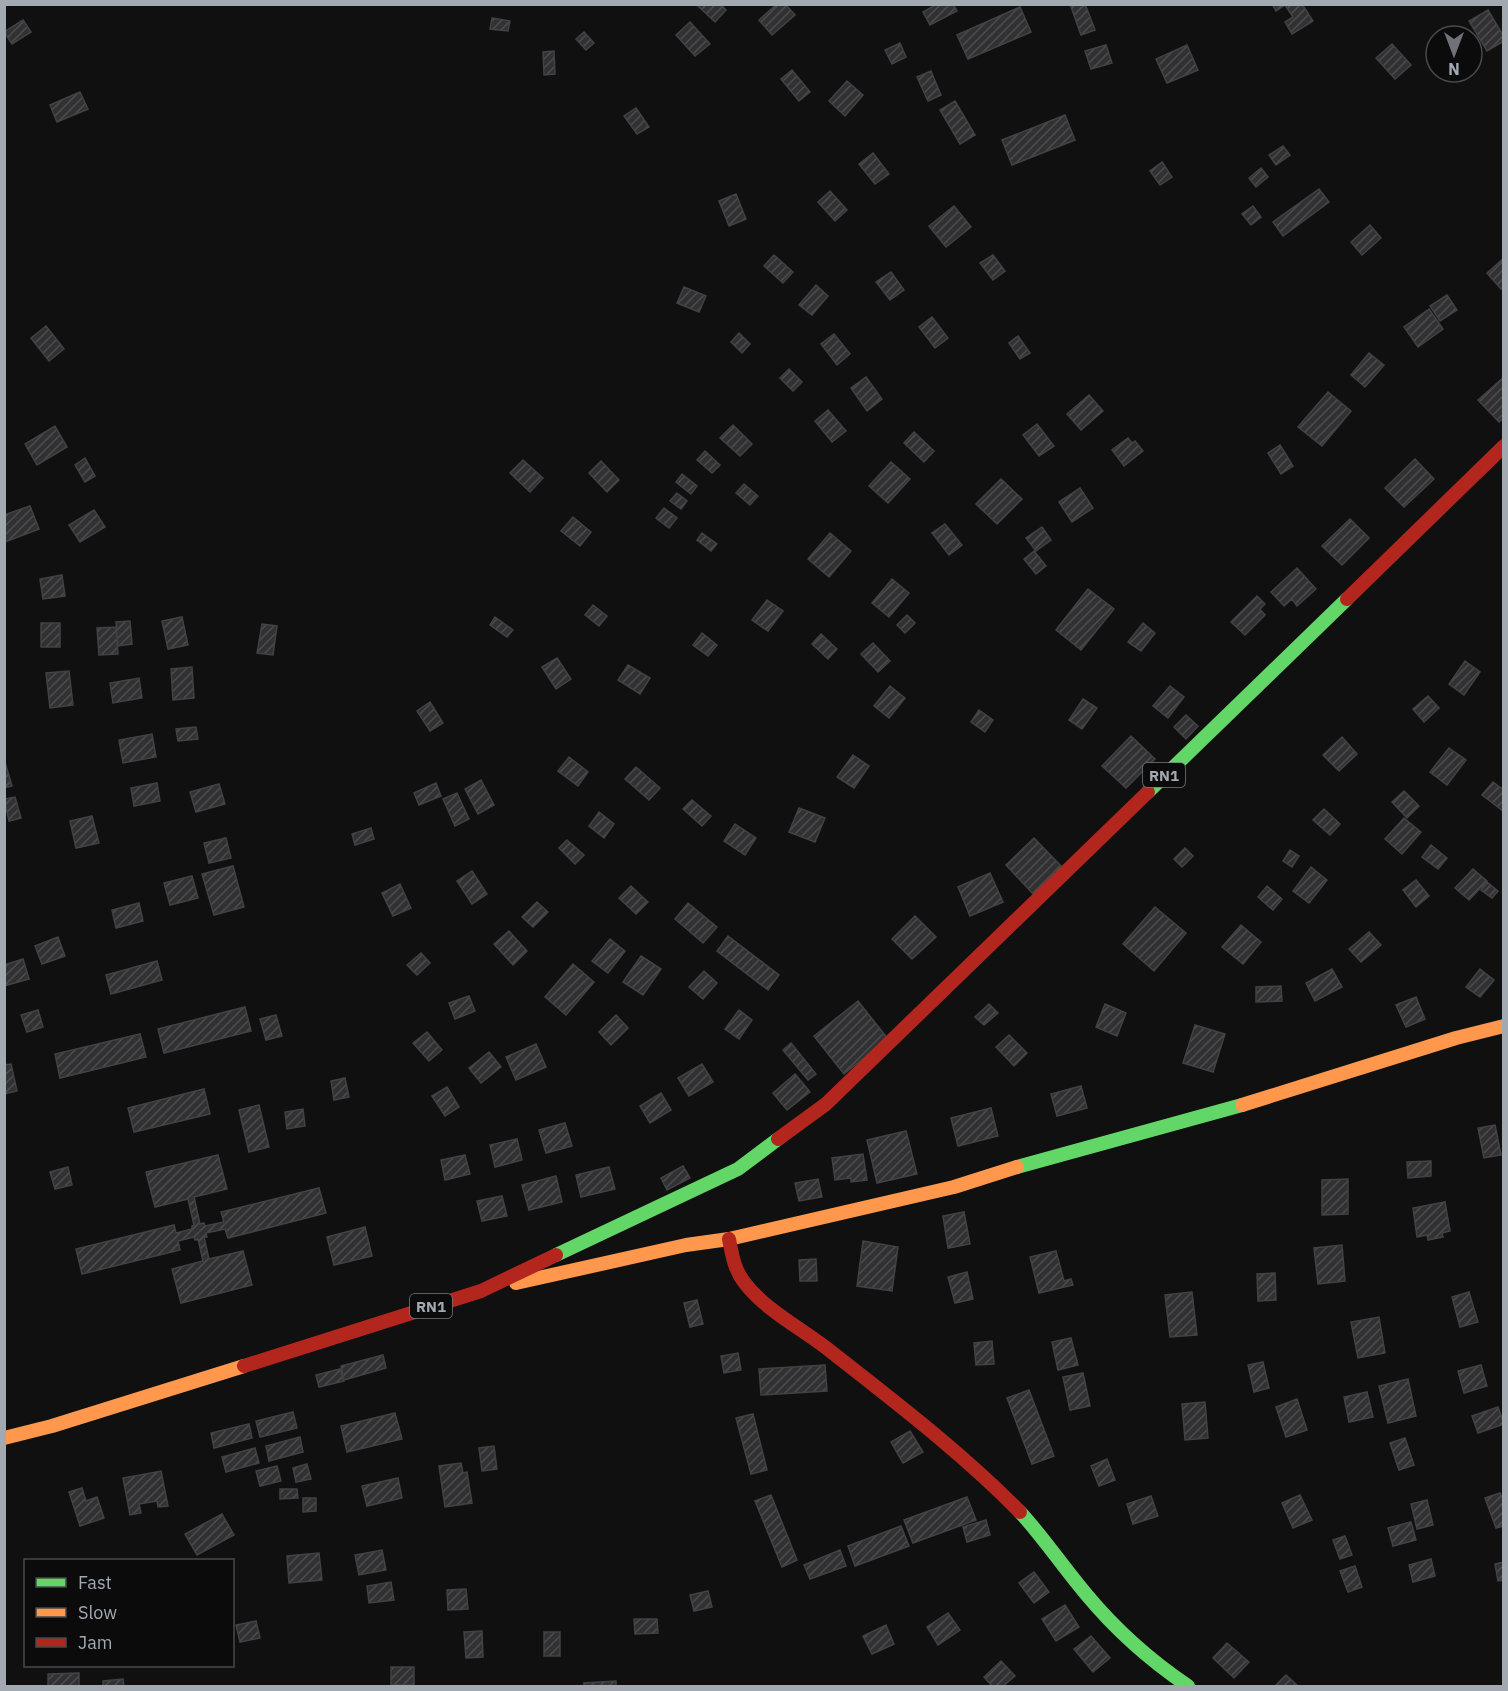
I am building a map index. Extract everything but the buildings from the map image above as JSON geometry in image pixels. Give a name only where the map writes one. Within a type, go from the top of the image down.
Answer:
[{"type":"main road","name":"RN1","points":[[4,1438],[63,1422],[481,1291],[738,1169],[826,1104],[1503,446]]},
{"type":"main road","points":[[481,1291],[686,1245],[729,1239],[954,1187],[1055,1156],[1212,1115],[1456,1038],[1503,1026]]},
{"type":"main road","points":[[729,1239],[735,1267],[744,1282],[766,1304],[927,1427],[998,1490],[1028,1521],[1115,1626],[1163,1669],[1188,1686]]},
{"type":"traffic: fast","points":[[1148,792],[1347,599]]},
{"type":"traffic: fast","points":[[1017,1167],[1242,1105]]},
{"type":"traffic: fast","points":[[556,1255],[738,1169],[778,1139]]},
{"type":"traffic: fast","points":[[1020,1512],[1109,1620],[1147,1655],[1188,1686]]},
{"type":"traffic: slow","points":[[1242,1105],[1456,1038],[1504,1026]]},
{"type":"traffic: slow","points":[[516,1283],[686,1245],[729,1239],[954,1187],[1017,1167]]},
{"type":"traffic: slow","points":[[4,1438],[52,1426],[244,1366]]},
{"type":"traffic: jam","points":[[1347,599],[1504,446]]},
{"type":"traffic: jam","points":[[778,1139],[826,1104],[1148,792]]},
{"type":"traffic: jam","points":[[729,1239],[738,1272],[762,1301],[829,1350],[927,1428],[1020,1512]]},
{"type":"traffic: jam","points":[[244,1366],[481,1291],[556,1255]]}]
